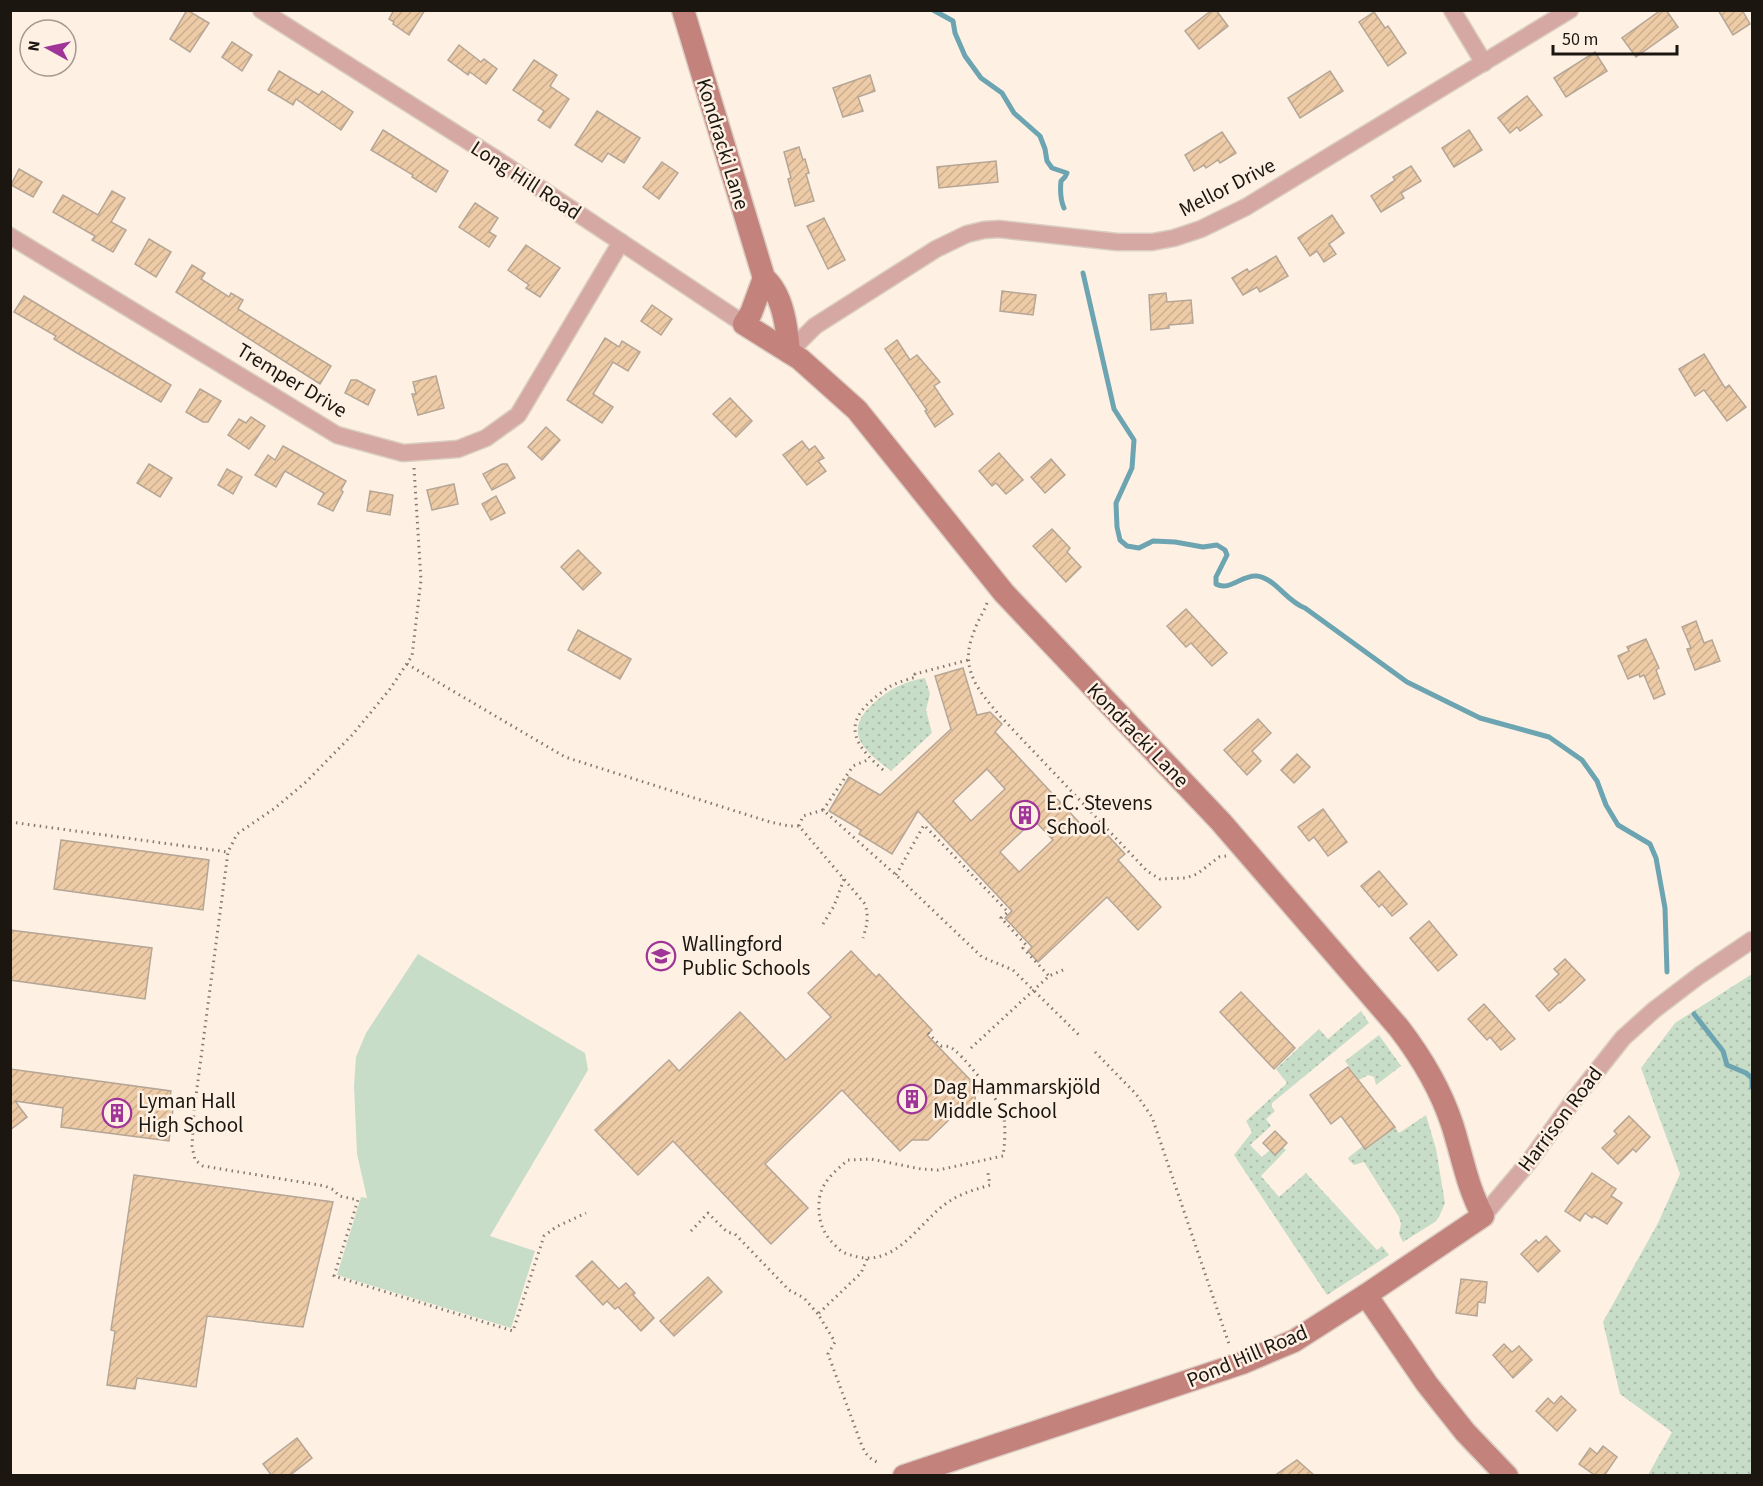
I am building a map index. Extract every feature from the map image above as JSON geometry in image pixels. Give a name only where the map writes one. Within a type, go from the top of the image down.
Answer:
[{"type":"main road","name":"Kondracki Lane","points":[[683,10],[764,278],[773,289],[785,320],[789,352],[810,367],[857,410],[1004,593],[1221,822],[1399,1028],[1425,1064],[1440,1092],[1469,1186],[1483,1216]]},
{"type":"main road","points":[[744,324],[754,306],[764,278]]},
{"type":"main road","name":"Long Hill Road","points":[[744,324],[789,352]]},
{"type":"main road","name":"Harrison Road","points":[[1366,1296],[1483,1216]]},
{"type":"main road","points":[[1366,1296],[1433,1392],[1465,1432],[1507,1476]]},
{"type":"main road","name":"Pond Hill Road","points":[[904,1476],[1242,1363],[1294,1341],[1366,1296]]},
{"type":"street","name":"Long Hill Road","points":[[261,10],[492,157],[744,324]]},
{"type":"street","points":[[1452,10],[1484,63]]},
{"type":"street","name":"Mellor Drive","points":[[789,352],[815,326],[936,249],[975,231],[999,229],[1100,241],[1139,243],[1174,238],[1202,229],[1246,207],[1570,10]]},
{"type":"street","name":"Tremper Drive","points":[[10,236],[337,435],[414,454],[458,449],[486,438],[518,415],[621,242]]},
{"type":"street","name":"Harrison Road","points":[[1483,1216],[1528,1163],[1623,1038],[1654,1010],[1700,975],[1752,940]]},
{"type":"path","points":[[414,454],[421,579],[412,656],[353,734],[306,782],[275,808],[244,828],[228,852],[194,1110],[192,1146],[195,1160],[203,1167],[212,1169],[325,1186],[334,1190],[339,1196],[358,1200],[334,1276],[513,1331],[544,1236],[556,1227],[586,1213]]},
{"type":"path","points":[[987,600],[974,631],[968,660],[972,680],[989,703],[1147,872],[1160,879],[1186,878],[1197,874],[1219,857],[1231,856]]},
{"type":"path","points":[[883,770],[860,746],[854,731],[855,721],[861,710],[891,684],[916,677],[915,674],[968,660]]},
{"type":"path","points":[[407,664],[565,757],[770,822],[799,826],[865,904],[868,922],[863,938]]},
{"type":"path","points":[[799,826],[803,816],[823,810],[853,766],[870,759]]},
{"type":"path","points":[[823,810],[896,875],[982,957],[1014,970],[1081,1037]]},
{"type":"path","points":[[10,822],[228,852]]},
{"type":"path","points":[[896,875],[924,825],[1008,912],[1001,918],[1026,945],[1023,948],[1049,976]]},
{"type":"path","points":[[823,924],[834,906],[844,879]]},
{"type":"path","points":[[971,1048],[1049,976],[1062,970]]},
{"type":"path","points":[[928,1033],[940,1046],[951,1047],[990,1089],[999,1103],[1003,1115],[1005,1140],[1003,1156],[938,1170],[871,1159],[848,1160],[825,1184],[819,1197],[819,1216],[825,1233],[842,1252],[867,1259],[883,1257],[900,1246],[945,1204],[963,1194],[990,1185],[988,1173]]},
{"type":"path","points":[[1095,1052],[1136,1094],[1152,1117],[1230,1347]]},
{"type":"path","points":[[691,1231],[708,1213],[727,1232],[735,1234],[789,1290],[804,1298],[818,1314],[835,1342],[828,1354],[862,1446],[866,1454],[879,1463]]},
{"type":"path","points":[[818,1314],[861,1273],[867,1259]]},
{"type":"green space","points":[[925,678],[930,694],[926,710],[932,733],[891,771],[865,748],[860,740],[859,722],[865,712],[887,693],[910,681]]},
{"type":"green space","points":[[418,954],[585,1053],[588,1070],[490,1236],[535,1251],[511,1328],[337,1275],[361,1197],[367,1198],[357,1154],[354,1086],[356,1057],[366,1033]]},
{"type":"green space","points":[[1752,974],[1752,1475],[1648,1475],[1672,1432],[1620,1394],[1603,1322],[1658,1223],[1680,1174],[1641,1068],[1675,1023]]},
{"type":"green space","points":[[1361,1011],[1369,1023],[1272,1103],[1275,1111],[1266,1119],[1271,1126],[1250,1145],[1262,1157],[1270,1150],[1275,1155],[1283,1147],[1286,1150],[1261,1176],[1279,1197],[1306,1173],[1377,1250],[1382,1246],[1389,1255],[1327,1295],[1234,1155],[1252,1132],[1246,1121],[1287,1083],[1276,1069],[1319,1029],[1328,1039]]},
{"type":"green space","points":[[1379,1035],[1401,1066],[1376,1085],[1374,1077],[1368,1075],[1359,1080],[1345,1061]]},
{"type":"green space","points":[[1426,1115],[1436,1149],[1445,1203],[1435,1222],[1403,1242],[1399,1234],[1401,1224],[1399,1217],[1364,1162],[1354,1165],[1348,1159],[1363,1146],[1365,1149],[1395,1127],[1399,1133]]},
{"type":"building","points":[[187,10],[209,23],[190,52],[170,39]]},
{"type":"building","points":[[394,10],[425,10],[409,35],[389,19]]},
{"type":"building","points":[[1212,10],[1216,10],[1228,26],[1199,49],[1185,31]]},
{"type":"building","points":[[1661,10],[1666,10],[1678,27],[1636,57],[1622,38]]},
{"type":"building","points":[[1718,10],[1742,10],[1750,24],[1733,35]]},
{"type":"building","points":[[1374,12],[1385,28],[1388,26],[1406,53],[1388,66],[1359,22]]},
{"type":"building","points":[[232,42],[252,55],[242,71],[222,57]]},
{"type":"building","points":[[459,45],[481,62],[484,59],[497,69],[486,84],[470,72],[468,75],[448,60]]},
{"type":"building","points":[[1595,52],[1607,71],[1566,97],[1554,78]]},
{"type":"building","points":[[534,60],[557,75],[550,86],[569,99],[550,128],[538,120],[544,111],[513,90]]},
{"type":"building","points":[[279,71],[319,95],[322,91],[353,112],[341,130],[296,99],[293,105],[268,90]]},
{"type":"building","points":[[1330,71],[1343,91],[1300,118],[1288,98]]},
{"type":"building","points":[[870,75],[875,91],[858,97],[863,111],[843,117],[833,88]]},
{"type":"building","points":[[1527,96],[1542,115],[1520,131],[1517,127],[1510,133],[1498,118]]},
{"type":"building","points":[[597,111],[640,138],[624,163],[608,153],[602,162],[575,145]]},
{"type":"building","points":[[383,130],[448,171],[436,192],[371,150]]},
{"type":"building","points":[[1469,130],[1482,150],[1454,167],[1442,148]]},
{"type":"building","points":[[1222,132],[1236,153],[1220,163],[1218,160],[1206,168],[1204,165],[1194,171],[1185,155]]},
{"type":"building","points":[[799,147],[809,173],[806,174],[814,201],[795,206],[784,152]]},
{"type":"building","points":[[996,161],[998,182],[939,188],[937,167]]},
{"type":"building","points":[[662,162],[678,173],[659,199],[643,187]]},
{"type":"building","points":[[1411,166],[1421,181],[1401,193],[1404,198],[1381,212],[1371,196],[1395,180],[1393,177]]},
{"type":"building","points":[[19,169],[42,182],[33,197],[11,185]]},
{"type":"building","points":[[112,191],[125,198],[111,222],[126,230],[113,252],[92,240],[95,236],[53,212],[63,195],[98,215]]},
{"type":"building","points":[[475,203],[498,218],[489,232],[496,236],[489,247],[459,227]]},
{"type":"building","points":[[1332,215],[1344,233],[1329,244],[1336,254],[1324,262],[1317,251],[1310,256],[1298,238]]},
{"type":"building","points":[[824,218],[845,260],[828,269],[807,226]]},
{"type":"building","points":[[149,239],[171,252],[156,277],[135,264]]},
{"type":"building","points":[[526,245],[560,268],[540,297],[526,288],[529,285],[508,270]]},
{"type":"building","points":[[1276,256],[1288,276],[1260,292],[1257,287],[1243,295],[1232,278],[1247,269],[1249,272]]},
{"type":"building","points":[[192,265],[205,273],[201,279],[229,297],[231,293],[243,300],[238,309],[331,366],[320,384],[176,292]]},
{"type":"building","points":[[1002,291],[1036,295],[1033,315],[1000,311]]},
{"type":"building","points":[[1166,293],[1167,302],[1191,300],[1193,323],[1169,325],[1169,328],[1151,330],[1149,295]]},
{"type":"building","points":[[24,296],[171,385],[161,402],[54,339],[56,336],[14,312]]},
{"type":"building","points":[[652,305],[672,319],[661,335],[641,321]]},
{"type":"building","points":[[605,338],[619,347],[622,341],[640,352],[628,371],[613,362],[593,394],[613,407],[602,423],[567,400]]},
{"type":"building","points":[[897,340],[910,360],[917,355],[940,382],[934,386],[953,414],[935,427],[925,411],[927,410],[885,349]]},
{"type":"building","points":[[1704,354],[1725,388],[1729,385],[1746,407],[1727,421],[1704,390],[1695,396],[1679,369]]},
{"type":"building","points":[[436,376],[444,408],[418,415],[412,394],[416,394],[413,382]]},
{"type":"building","points":[[351,380],[357,380],[375,390],[368,405],[345,393]]},
{"type":"building","points":[[200,389],[221,401],[208,422],[203,422],[186,412]]},
{"type":"building","points":[[730,398],[752,421],[736,437],[713,414]]},
{"type":"building","points":[[251,417],[265,426],[249,449],[228,435],[239,419],[246,423]]},
{"type":"building","points":[[546,427],[560,440],[542,460],[528,447]]},
{"type":"building","points":[[802,441],[809,450],[815,446],[824,458],[818,461],[826,471],[807,485],[783,455]]},
{"type":"building","points":[[283,446],[346,481],[333,511],[318,504],[324,493],[285,471],[276,487],[255,475],[268,455],[275,460]]},
{"type":"building","points":[[999,453],[1023,480],[1006,494],[996,483],[992,486],[979,471]]},
{"type":"building","points":[[1051,459],[1065,475],[1045,493],[1031,477]]},
{"type":"building","points":[[149,464],[172,478],[160,497],[137,483]]},
{"type":"building","points":[[502,464],[507,464],[515,478],[492,490],[483,474]]},
{"type":"building","points":[[227,469],[242,477],[233,494],[218,485]]},
{"type":"building","points":[[454,484],[458,504],[432,510],[427,490]]},
{"type":"building","points":[[370,491],[393,495],[390,515],[367,511]]},
{"type":"building","points":[[496,496],[505,513],[491,520],[482,504]]},
{"type":"building","points":[[1052,529],[1070,548],[1067,552],[1081,567],[1066,582],[1033,546]]},
{"type":"building","points":[[578,550],[601,573],[583,590],[561,567]]},
{"type":"building","points":[[1186,609],[1227,653],[1212,666],[1191,643],[1186,647],[1167,626]]},
{"type":"building","points":[[1696,621],[1704,643],[1712,640],[1720,661],[1695,670],[1687,649],[1691,648],[1682,627]]},
{"type":"building","points":[[578,630],[631,659],[620,679],[568,650]]},
{"type":"building","points":[[1646,639],[1659,668],[1656,670],[1665,694],[1654,699],[1644,675],[1640,677],[1639,674],[1628,679],[1618,656],[1629,651],[1627,647]]},
{"type":"building","name":"E.C. Stevens School","points":[[963,668],[977,715],[990,712],[1002,724],[995,732],[1089,833],[1098,825],[1125,854],[1118,860],[1161,907],[1138,930],[1107,897],[1038,962],[1028,951],[1032,947],[1005,918],[1012,911],[918,811],[892,854],[859,834],[861,830],[829,811],[849,777],[880,795],[951,729],[935,676]],"holes":[[[987,769],[1005,789],[971,821],[953,801]],[[1034,820],[1053,840],[1019,872],[1000,852]]]},
{"type":"building","points":[[1258,719],[1271,733],[1252,751],[1261,761],[1247,775],[1224,750]]},
{"type":"building","points":[[1297,754],[1310,767],[1294,783],[1281,770]]},
{"type":"building","points":[[1323,809],[1347,842],[1328,856],[1314,837],[1309,841],[1298,827]]},
{"type":"building","points":[[61,840],[209,860],[203,910],[54,889]]},
{"type":"building","points":[[1379,871],[1407,904],[1392,916],[1382,904],[1379,907],[1361,886]]},
{"type":"building","points":[[1429,921],[1457,955],[1438,971],[1410,938]]},
{"type":"building","points":[[10,930],[152,948],[145,999],[10,980]]},
{"type":"building","name":"Dag Hammarskjöld Middle School","points":[[851,951],[876,977],[879,974],[932,1030],[927,1035],[980,1090],[975,1095],[976,1111],[970,1117],[954,1115],[928,1140],[912,1140],[900,1151],[842,1090],[765,1164],[808,1208],[771,1244],[673,1141],[638,1175],[595,1130],[669,1060],[679,1071],[740,1012],[786,1060],[831,1017],[808,993]]},
{"type":"building","points":[[1565,959],[1585,980],[1549,1011],[1536,996],[1559,974],[1554,969]]},
{"type":"building","points":[[1241,992],[1295,1048],[1274,1069],[1220,1012]]},
{"type":"building","points":[[1484,1004],[1515,1039],[1501,1050],[1490,1037],[1487,1040],[1468,1019]]},
{"type":"building","points":[[1348,1067],[1395,1127],[1365,1149],[1341,1116],[1331,1124],[1310,1095]]},
{"type":"building","points":[[10,1069],[171,1091],[168,1109],[173,1109],[169,1141],[61,1127],[63,1108],[15,1101],[27,1117],[10,1130]]},
{"type":"building","points":[[1629,1116],[1650,1137],[1636,1152],[1633,1149],[1618,1164],[1602,1148],[1617,1134],[1614,1131]]},
{"type":"building","points":[[1275,1131],[1287,1143],[1275,1155],[1263,1143]]},
{"type":"building","points":[[1592,1173],[1616,1189],[1611,1196],[1622,1203],[1607,1224],[1585,1213],[1580,1221],[1565,1211]]},
{"type":"building","points":[[134,1175],[333,1202],[303,1327],[207,1316],[196,1387],[137,1378],[135,1389],[107,1385],[115,1331],[111,1330]]},
{"type":"building","points":[[1546,1236],[1560,1251],[1538,1272],[1521,1254],[1536,1240],[1539,1243]]},
{"type":"building","points":[[592,1261],[619,1289],[626,1283],[635,1293],[633,1295],[654,1318],[641,1331],[618,1307],[615,1309],[607,1301],[603,1305],[576,1276]]},
{"type":"building","points":[[708,1277],[722,1292],[674,1336],[660,1321]]},
{"type":"building","points":[[1461,1279],[1487,1282],[1485,1303],[1478,1302],[1477,1316],[1456,1313]]},
{"type":"building","points":[[1504,1344],[1512,1352],[1519,1346],[1532,1360],[1513,1378],[1493,1355]]},
{"type":"building","points":[[1561,1396],[1576,1410],[1557,1431],[1536,1411],[1548,1398],[1554,1404]]},
{"type":"building","points":[[297,1438],[312,1458],[289,1476],[272,1476],[263,1464]]},
{"type":"building","points":[[1603,1446],[1617,1457],[1604,1476],[1596,1476],[1579,1464],[1590,1448],[1597,1454]]},
{"type":"building","points":[[1297,1460],[1315,1476],[1274,1476]]},
{"type":"waterway","points":[[933,10],[953,21],[955,33],[965,56],[981,78],[1002,93],[1014,113],[1040,136],[1047,161],[1052,168],[1067,173],[1061,181],[1061,198],[1064,208]]},
{"type":"waterway","points":[[1083,273],[1114,409],[1134,440],[1132,468],[1116,503],[1120,540],[1127,546],[1139,548],[1153,541],[1203,547],[1217,545],[1225,550],[1227,555],[1216,577],[1216,584],[1226,586],[1252,576],[1270,581],[1292,601],[1407,682],[1480,718],[1549,737],[1582,760],[1597,781],[1606,805],[1618,825],[1650,844],[1656,858],[1665,908],[1667,972]]},
{"type":"waterway","points":[[1694,1014],[1723,1051],[1727,1065],[1752,1078]]},
{"type":"waterway","points":[[1752,1080],[1752,1087]]},
{"type":"place","name":"E.C. Stevens School","points":[[1025,815]]},
{"type":"place","name":"Wallingford Public Schools","points":[[661,956]]},
{"type":"place","name":"Dag Hammarskjöld Middle School","points":[[912,1099]]},
{"type":"place","name":"Lyman Hall High School","points":[[117,1113]]}]
